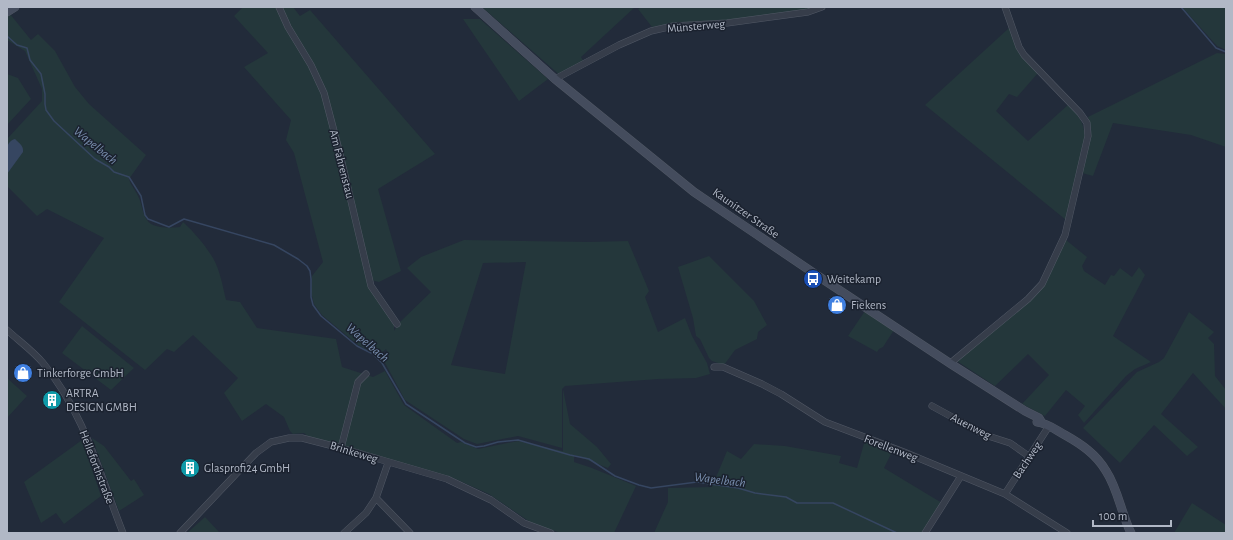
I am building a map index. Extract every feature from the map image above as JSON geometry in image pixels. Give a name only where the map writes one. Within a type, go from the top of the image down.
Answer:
[{"type":"street","points":[[7,12],[15,7]]},
{"type":"street","name":"Am Fahrenstau","points":[[279,7],[288,27],[311,65],[324,93],[371,286],[397,324]]},
{"type":"street","name":"Kaunitzer Straße","points":[[475,7],[555,78],[694,192],[762,239],[951,364],[1084,447],[1096,457],[1106,470],[1131,533]]},
{"type":"street","name":"Münsterweg","points":[[555,78],[619,45],[651,31],[673,26],[727,23],[808,12],[822,7]]},
{"type":"street","points":[[951,364],[1028,299],[1042,284],[1065,235],[1088,136],[1086,123],[1080,113],[1024,55],[1019,47],[1005,7]]},
{"type":"street","name":"Helleforthstraße","points":[[7,330],[42,362],[61,386],[80,421],[123,533]]},
{"type":"street","name":"Forellenweg","points":[[714,367],[723,367],[762,384],[781,394],[825,422],[904,452],[1005,494],[1067,533]]},
{"type":"street","points":[[341,448],[358,382],[366,374]]},
{"type":"street","name":"Auenweg","points":[[932,406],[985,435],[1010,443],[1030,457]]},
{"type":"street","name":"Bachweg","points":[[1005,494],[1030,457],[1046,424]]},
{"type":"street","name":"Brinkeweg","points":[[180,533],[256,453],[271,442],[289,438],[302,438],[341,448],[388,463],[447,479],[492,500],[524,523],[551,533]]},
{"type":"street","points":[[344,533],[366,513],[376,498],[388,463]]},
{"type":"street","points":[[925,533],[961,476]]},
{"type":"street","points":[[376,498],[410,533]]},
{"type":"green space","points":[[243,7],[293,7],[300,16],[310,10],[435,154],[378,189],[401,271],[379,282],[371,280],[394,325],[394,331],[399,323],[431,292],[407,268],[421,257],[464,240],[589,242],[628,241],[649,291],[645,297],[658,332],[685,318],[692,336],[707,363],[710,374],[696,378],[658,379],[565,386],[562,389],[562,448],[518,436],[477,444],[464,439],[405,400],[383,359],[388,354],[386,349],[378,356],[358,345],[322,315],[314,304],[311,292],[312,276],[323,262],[294,153],[286,140],[291,120],[244,67],[268,53],[234,16]],"holes":[[[526,262],[505,374],[451,365],[483,263]]]},
{"type":"green space","points":[[482,7],[635,7],[581,57],[585,64],[562,77]]},
{"type":"green space","points":[[641,7],[808,7],[810,9],[727,21],[672,24],[652,27],[638,9]]},
{"type":"green space","points":[[1182,7],[1226,7],[1226,50],[1217,46]]},
{"type":"green space","points":[[10,14],[31,40],[38,34],[55,51],[75,87],[89,104],[146,155],[129,179],[149,223],[157,226],[172,228],[180,227],[183,222],[195,234],[213,258],[219,273],[226,300],[240,302],[257,328],[336,339],[342,367],[373,377],[385,371],[404,405],[457,443],[461,442],[478,449],[518,441],[563,451],[563,389],[570,424],[597,447],[611,464],[608,468],[574,455],[574,462],[636,486],[614,533],[561,533],[533,524],[489,494],[451,477],[310,438],[304,433],[293,434],[290,431],[284,417],[266,404],[242,421],[224,393],[238,378],[193,335],[174,352],[167,349],[145,370],[59,302],[104,238],[47,209],[37,216],[7,186],[7,139],[42,101],[42,89],[25,51],[7,40],[7,16]]},
{"type":"green space","points":[[463,19],[480,19],[548,79],[519,101]]},
{"type":"green space","points":[[1009,28],[1038,73],[1017,97],[1009,94],[996,111],[1028,141],[1069,104],[1082,122],[1085,136],[1066,220],[925,105]]},
{"type":"green space","points":[[1217,53],[1226,54],[1226,147],[1191,135],[1113,123],[1093,176],[1082,173],[1089,122],[1088,117]]},
{"type":"green space","points":[[7,74],[18,78],[31,99],[7,125]]},
{"type":"green space","points":[[1066,240],[1087,257],[1082,266],[1084,271],[1105,285],[1111,275],[1114,276],[1120,268],[1132,277],[1139,267],[1145,275],[1113,336],[1151,362],[1135,369],[1126,376],[1084,423],[1078,415],[1085,406],[1066,390],[1045,416],[1022,404],[1049,375],[1028,354],[995,386],[957,361],[1029,300]]},
{"type":"green space","points":[[709,256],[754,301],[767,325],[758,332],[757,339],[735,350],[724,365],[712,361],[709,358],[700,339],[696,336],[693,318],[678,267]]},
{"type":"green space","points":[[865,311],[894,330],[883,347],[877,352],[848,336]]},
{"type":"green space","points":[[1189,312],[1214,332],[1208,338],[1214,344],[1215,376],[1226,390],[1226,409],[1193,373],[1161,414],[1198,447],[1187,456],[1154,425],[1120,463],[1083,428],[1137,372],[1159,362],[1164,358]]},
{"type":"green space","points":[[82,326],[134,368],[111,390],[62,353]]},
{"type":"green space","points":[[7,378],[27,396],[7,418]]},
{"type":"green space","points":[[92,438],[104,446],[131,481],[134,479],[144,495],[119,511]]},
{"type":"green space","points":[[82,440],[101,496],[64,524],[56,513],[41,523],[24,482]]},
{"type":"green space","points":[[865,440],[893,450],[884,468],[942,503],[922,533],[654,533],[668,502],[668,488],[712,487],[727,451],[741,459],[754,444],[785,446],[841,456],[839,463],[857,468]]},
{"type":"green space","points":[[1192,503],[1226,525],[1226,533],[1174,533]]},
{"type":"green space","points":[[205,517],[220,533],[187,533]]},
{"type":"water","points":[[15,139],[22,146],[23,152],[7,174],[6,154],[8,144]]},
{"type":"waterway","points":[[1181,7],[1216,48],[1226,52]]},
{"type":"waterway","name":"Wapelbach","points":[[7,36],[17,45],[27,48],[30,60],[41,74],[45,94],[46,110],[54,121],[95,159],[109,167],[114,172],[129,177],[141,196],[145,215],[148,219],[169,227],[184,219],[274,245],[298,259],[307,266],[310,271],[311,297],[313,305],[321,316],[357,346],[373,354],[382,363],[406,404],[465,443],[476,447],[498,442],[518,440],[589,459],[615,476],[651,488],[697,482],[738,488],[755,493],[786,497],[797,503],[833,503],[897,533]]},
{"type":"place","name":"Weitekamp","points":[[813,279]]},
{"type":"place","name":"Fiekens","points":[[837,305]]},
{"type":"place","name":"Tinkerforge GmbH","points":[[23,373]]},
{"type":"place","name":"ARTRA DESIGN GMBH","points":[[52,400]]},
{"type":"place","name":"Glasprofi24 GmbH","points":[[190,468]]}]
